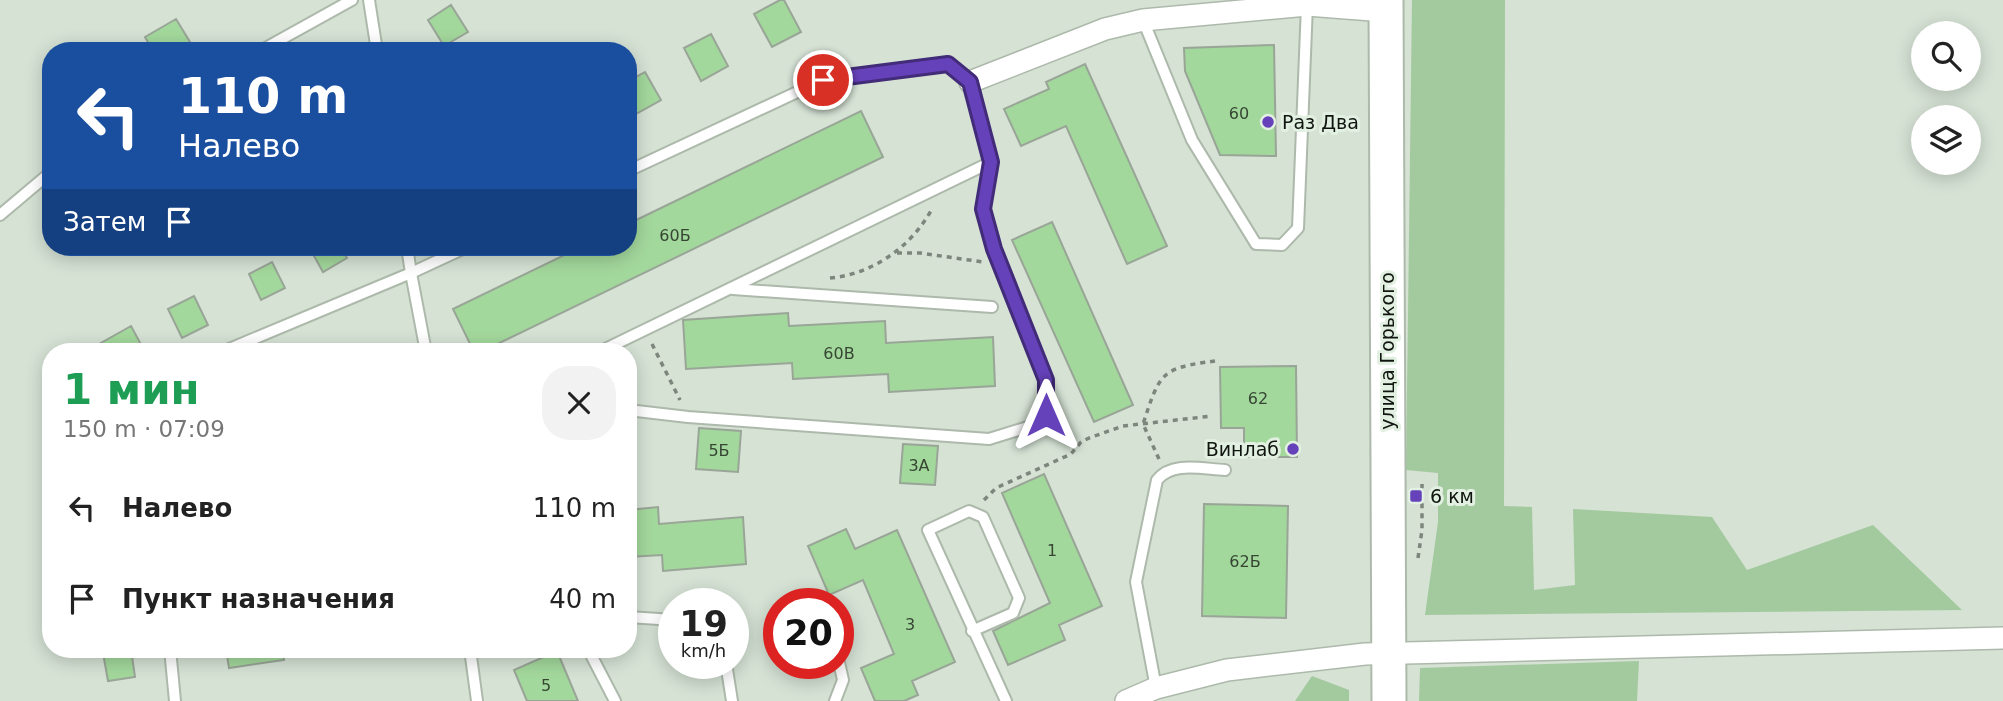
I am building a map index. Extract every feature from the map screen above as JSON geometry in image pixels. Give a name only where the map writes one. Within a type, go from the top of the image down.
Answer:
[{"type":"main road","name":"улица Горького","points":[[1385,6],[1390,701]]},
{"type":"street","points":[[970,82],[1105,29],[1143,20],[1224,6],[1385,6]]},
{"type":"street","points":[[1126,701],[1156,688],[1227,670],[1389,653],[2003,638]]},
{"type":"lane","points":[[276,42],[352,0]]},
{"type":"lane","points":[[369,0],[376,42]]},
{"type":"lane","points":[[1143,20],[1192,140],[1227,198],[1256,244],[1282,246],[1298,228],[1307,5]]},
{"type":"lane","points":[[637,167],[823,80],[948,64],[970,82],[991,162],[983,209],[1001,266],[1046,380],[1046,415],[1028,427],[989,439],[637,411]]},
{"type":"lane","points":[[618,343],[991,162]]},
{"type":"lane","points":[[0,215],[42,180]]},
{"type":"lane","points":[[408,256],[424,343]]},
{"type":"lane","points":[[244,343],[448,256]]},
{"type":"lane","points":[[731,289],[992,307]]},
{"type":"lane","points":[[1156,688],[1136,582],[1157,480],[1164,470],[1225,470]]},
{"type":"lane","points":[[972,631],[1013,613],[1019,598],[984,517],[969,511],[928,530],[972,631],[1006,701]]},
{"type":"lane","points":[[637,618],[658,619]]},
{"type":"lane","points":[[171,658],[175,701]]},
{"type":"lane","points":[[471,658],[477,701]]},
{"type":"lane","points":[[593,658],[615,701]]},
{"type":"lane","points":[[729,679],[732,701]]},
{"type":"lane","points":[[835,701],[843,679]]},
{"type":"path","points":[[819,279],[858,271],[895,253],[923,226],[944,185]]},
{"type":"path","points":[[895,253],[920,253],[1001,266]]},
{"type":"path","points":[[645,330],[688,417]]},
{"type":"path","points":[[1164,470],[1143,424],[1156,385],[1167,372],[1190,364],[1215,361]]},
{"type":"path","points":[[975,514],[996,488],[1071,454],[1081,442],[1123,426],[1212,416]]},
{"type":"green space","points":[[1412,0],[1505,0],[1504,506],[1532,507],[1534,590],[1575,585],[1573,509],[1712,517],[1747,570],[1873,525],[1962,610],[1425,615],[1438,522],[1438,473],[1406,470]]},
{"type":"green space","points":[[1639,661],[1637,701],[1419,701],[1420,668]]},
{"type":"green space","points":[[1312,676],[1349,690],[1349,701],[1295,701]]},
{"type":"building","points":[[784,0],[801,32],[772,47],[754,14]]},
{"type":"building","points":[[451,5],[468,32],[451,42],[442,42],[428,20]]},
{"type":"building","points":[[176,19],[190,42],[148,42],[145,37]]},
{"type":"building","points":[[711,34],[728,66],[701,81],[684,48]]},
{"type":"building","points":[[1274,45],[1276,156],[1220,155],[1185,71],[1184,48]]},
{"type":"building","points":[[1085,64],[1167,246],[1127,264],[1066,126],[1021,146],[1004,109],[1049,89],[1046,82]]},
{"type":"building","points":[[645,72],[661,100],[637,113],[637,76]]},
{"type":"building","points":[[861,111],[883,157],[500,343],[470,343],[453,309],[562,256],[637,256],[637,220]]},
{"type":"building","points":[[1052,222],[1133,405],[1094,422],[1012,240]]},
{"type":"building","points":[[314,256],[346,256],[347,258],[323,272]]},
{"type":"building","points":[[272,262],[285,288],[261,300],[249,274]]},
{"type":"building","points":[[194,296],[208,325],[182,338],[168,309]]},
{"type":"building","points":[[788,313],[789,326],[885,321],[886,343],[993,337],[995,386],[889,392],[888,374],[793,379],[792,363],[686,369],[683,320]]},
{"type":"building","points":[[131,326],[140,343],[101,343]]},
{"type":"building","points":[[1296,366],[1297,457],[1244,457],[1244,428],[1221,428],[1220,367]]},
{"type":"building","points":[[699,428],[741,431],[738,472],[696,469]]},
{"type":"building","points":[[903,444],[938,446],[935,485],[900,483]]},
{"type":"building","points":[[1044,474],[1102,606],[1059,625],[1065,640],[1008,665],[993,631],[1050,603],[1002,493]]},
{"type":"building","points":[[1204,504],[1288,506],[1286,618],[1202,616]]},
{"type":"building","points":[[658,507],[659,524],[743,517],[746,564],[663,571],[662,555],[637,556],[637,509]]},
{"type":"building","points":[[846,529],[855,549],[897,530],[955,662],[912,681],[918,695],[904,701],[875,701],[861,668],[894,654],[863,580],[845,588],[826,588],[808,546]]},
{"type":"building","points":[[104,658],[132,658],[135,677],[108,681]]},
{"type":"building","points":[[227,658],[284,658],[284,660],[229,668]]},
{"type":"building","points":[[541,658],[560,658],[578,701],[527,701],[514,670]]},
{"type":"place","name":"Раз Два","points":[[1268,122]]},
{"type":"place","name":"Винлаб","points":[[1293,449]]},
{"type":"place","name":"6 км","points":[[1416,496]]},
{"type":"route","points":[[823,80],[948,64],[970,82],[991,162],[983,209],[994,249],[1046,380],[1046,415]]}]
